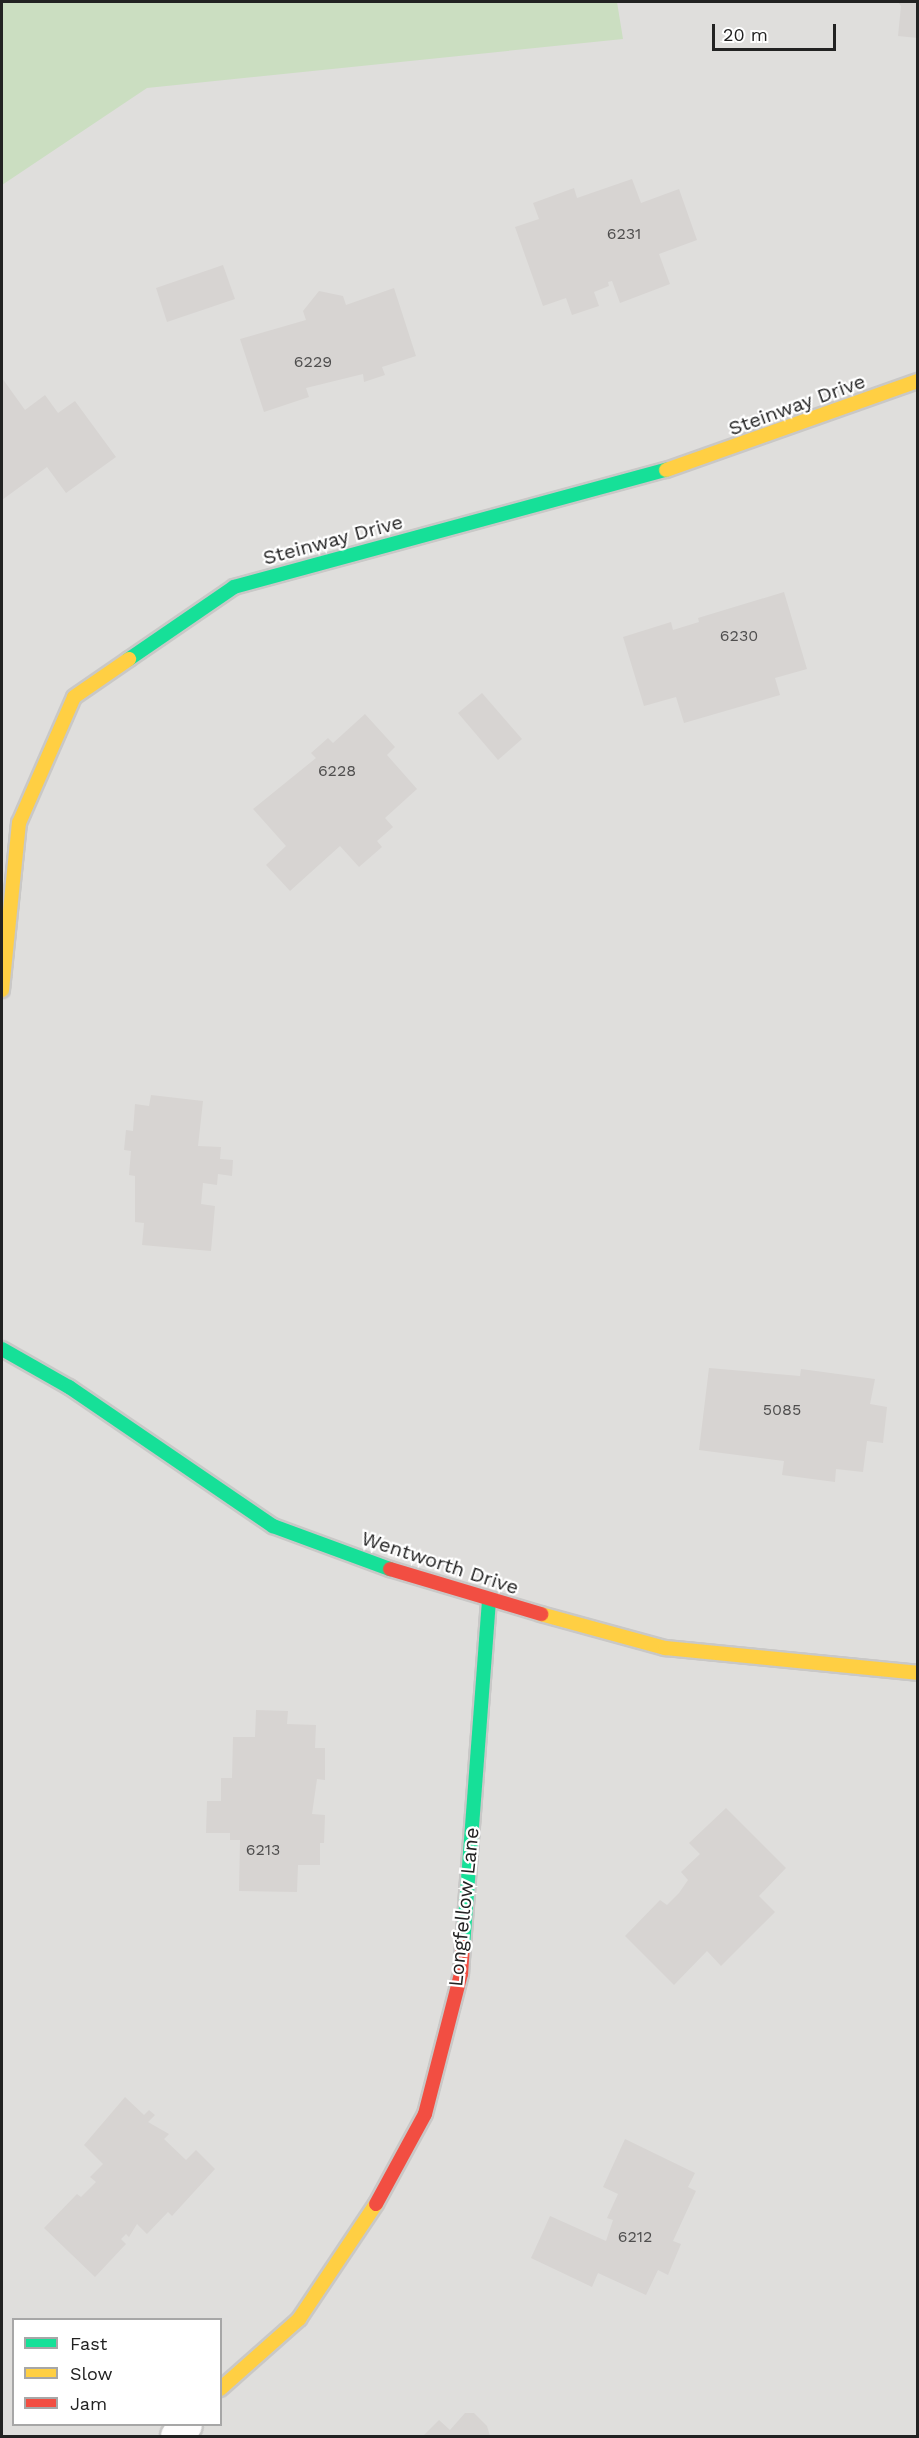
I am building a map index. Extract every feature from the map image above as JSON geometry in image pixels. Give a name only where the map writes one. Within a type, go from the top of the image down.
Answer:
[{"type":"street","name":"Steinway Drive","points":[[2,990],[9,955],[19,823],[74,697],[234,587],[704,460],[918,381]]},
{"type":"street","name":"Wentworth Drive","points":[[2,1348],[69,1388],[273,1526],[489,1602],[665,1648],[918,1673]]},
{"type":"street","name":"Longfellow Lane","points":[[222,2387],[299,2319],[373,2210],[425,2114],[461,1974],[489,1602]]},
{"type":"shaded area","points":[[2,2],[917,2],[917,2436],[2,2436]]},
{"type":"green space","points":[[2,2],[617,2],[623,39],[147,88],[2,185]]},
{"type":"building","points":[[898,2],[918,2],[918,38],[898,36],[901,6]]},
{"type":"building","points":[[632,179],[641,203],[679,189],[697,240],[659,254],[670,284],[620,303],[612,281],[608,282],[609,286],[594,292],[599,306],[572,315],[566,298],[543,306],[515,227],[539,219],[533,203],[574,188],[577,198]]},
{"type":"building","points":[[223,265],[235,299],[167,322],[156,288]]},
{"type":"building","points":[[394,288],[416,356],[382,367],[385,375],[364,382],[363,374],[306,388],[309,397],[264,412],[240,339],[306,320],[303,311],[319,291],[343,296],[346,305]]},
{"type":"building","points":[[2,378],[25,410],[45,395],[58,413],[75,401],[116,457],[66,493],[47,467],[2,500]]},
{"type":"building","points":[[784,592],[807,669],[775,678],[780,695],[684,723],[676,697],[644,706],[623,637],[671,622],[673,630],[699,622],[698,618]]},
{"type":"building","points":[[482,693],[522,739],[498,760],[458,713]]},
{"type":"building","points":[[365,714],[395,747],[387,755],[417,789],[385,818],[393,827],[377,841],[382,847],[359,867],[340,846],[290,891],[266,865],[286,846],[253,809],[316,758],[311,753],[328,738],[333,743]]},
{"type":"building","points":[[151,1095],[203,1101],[198,1146],[221,1147],[220,1159],[233,1160],[232,1176],[218,1174],[217,1185],[203,1183],[201,1204],[215,1206],[211,1251],[142,1245],[144,1223],[135,1222],[135,1176],[129,1175],[131,1151],[124,1150],[126,1130],[133,1131],[135,1104],[149,1106]]},
{"type":"building","points":[[709,1368],[800,1376],[801,1369],[875,1379],[870,1404],[887,1407],[883,1443],[867,1441],[863,1472],[836,1469],[835,1482],[782,1475],[784,1461],[699,1450]]},
{"type":"building","points":[[256,1710],[288,1711],[287,1724],[316,1725],[315,1748],[325,1748],[325,1780],[317,1779],[312,1814],[325,1815],[324,1843],[320,1843],[320,1865],[298,1865],[297,1892],[239,1891],[240,1840],[230,1840],[230,1833],[206,1833],[207,1801],[221,1801],[221,1778],[232,1778],[233,1737],[255,1737]]},
{"type":"building","points":[[726,1808],[786,1868],[759,1896],[775,1912],[721,1966],[707,1951],[674,1985],[625,1936],[660,1900],[667,1905],[679,1893],[688,1880],[681,1872],[700,1854],[689,1843]]},
{"type":"building","points":[[125,2097],[144,2115],[149,2110],[155,2115],[148,2122],[169,2134],[164,2139],[186,2160],[196,2150],[215,2169],[172,2216],[168,2212],[147,2234],[137,2224],[129,2237],[126,2234],[121,2239],[126,2244],[95,2277],[44,2228],[77,2194],[81,2197],[96,2182],[90,2177],[103,2164],[84,2145]]},
{"type":"building","points":[[625,2139],[695,2173],[688,2187],[696,2191],[673,2241],[681,2244],[668,2275],[658,2270],[646,2295],[598,2273],[592,2287],[531,2258],[550,2216],[606,2241],[613,2220],[607,2218],[618,2194],[603,2187]]},
{"type":"building","points":[[465,2413],[474,2413],[487,2426],[490,2436],[423,2436],[439,2420],[450,2430]]},
{"type":"traffic: fast","points":[[129,659],[234,587],[666,470]]},
{"type":"traffic: fast","points":[[2,1349],[69,1387],[273,1526],[390,1569]]},
{"type":"traffic: fast","points":[[463,1946],[489,1602]]},
{"type":"traffic: slow","points":[[666,470],[918,381]]},
{"type":"traffic: slow","points":[[2,990],[19,823],[74,697],[129,659]]},
{"type":"traffic: slow","points":[[541,1614],[665,1648],[918,1673]]},
{"type":"traffic: slow","points":[[222,2387],[299,2319],[376,2204]]},
{"type":"traffic: jam","points":[[390,1569],[541,1614]]},
{"type":"traffic: jam","points":[[376,2204],[425,2114],[461,1974],[463,1946]]}]
